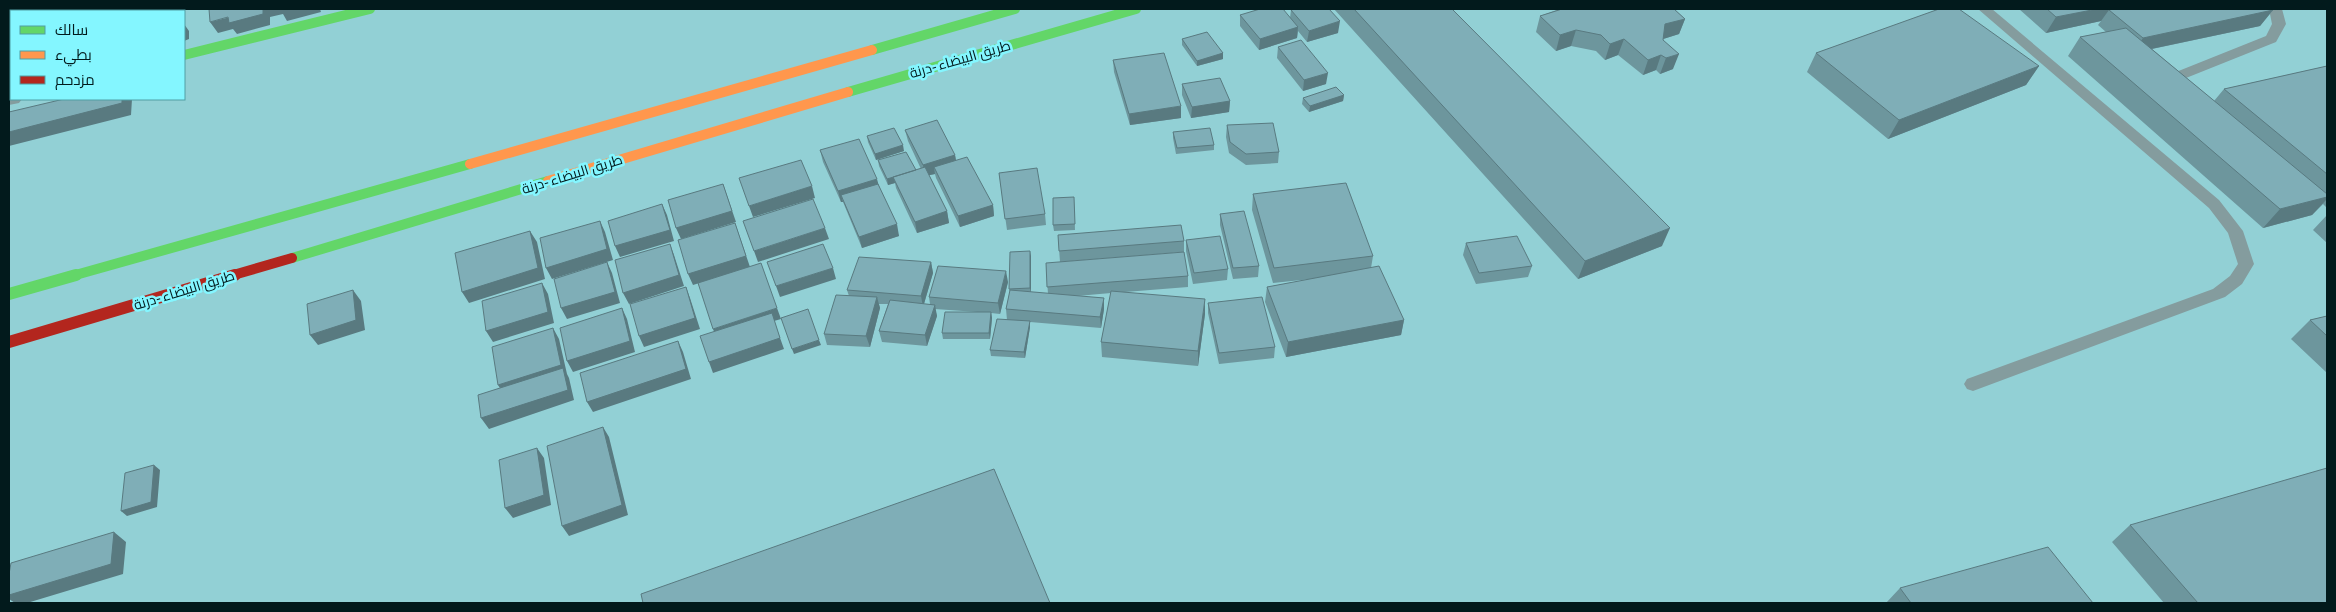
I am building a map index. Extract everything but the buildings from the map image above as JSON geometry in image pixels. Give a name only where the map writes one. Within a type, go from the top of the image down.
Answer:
[{"type":"main road","points":[[185,54],[370,9]]},
{"type":"main road","points":[[9,294],[1015,9]]},
{"type":"main road","name":"طريق البيضاء -درنة","points":[[9,342],[955,60],[1136,9]]},
{"type":"lane","points":[[1973,384],[2219,293],[2236,280],[2246,264],[2242,244],[2231,224],[2214,204],[1984,9]]},
{"type":"lane","points":[[2176,77],[2271,39],[2279,24],[2276,9]]},
{"type":"traffic: fast","points":[[185,55],[370,9]]},
{"type":"traffic: fast","points":[[872,50],[1015,9]]},
{"type":"traffic: fast","points":[[848,92],[1136,9]]},
{"type":"traffic: fast","points":[[9,294],[470,164]]},
{"type":"traffic: fast","points":[[292,258],[548,181]]},
{"type":"traffic: slow","points":[[470,164],[872,50]]},
{"type":"traffic: slow","points":[[548,181],[848,92]]},
{"type":"traffic: jam","points":[[9,342],[292,258]]}]
